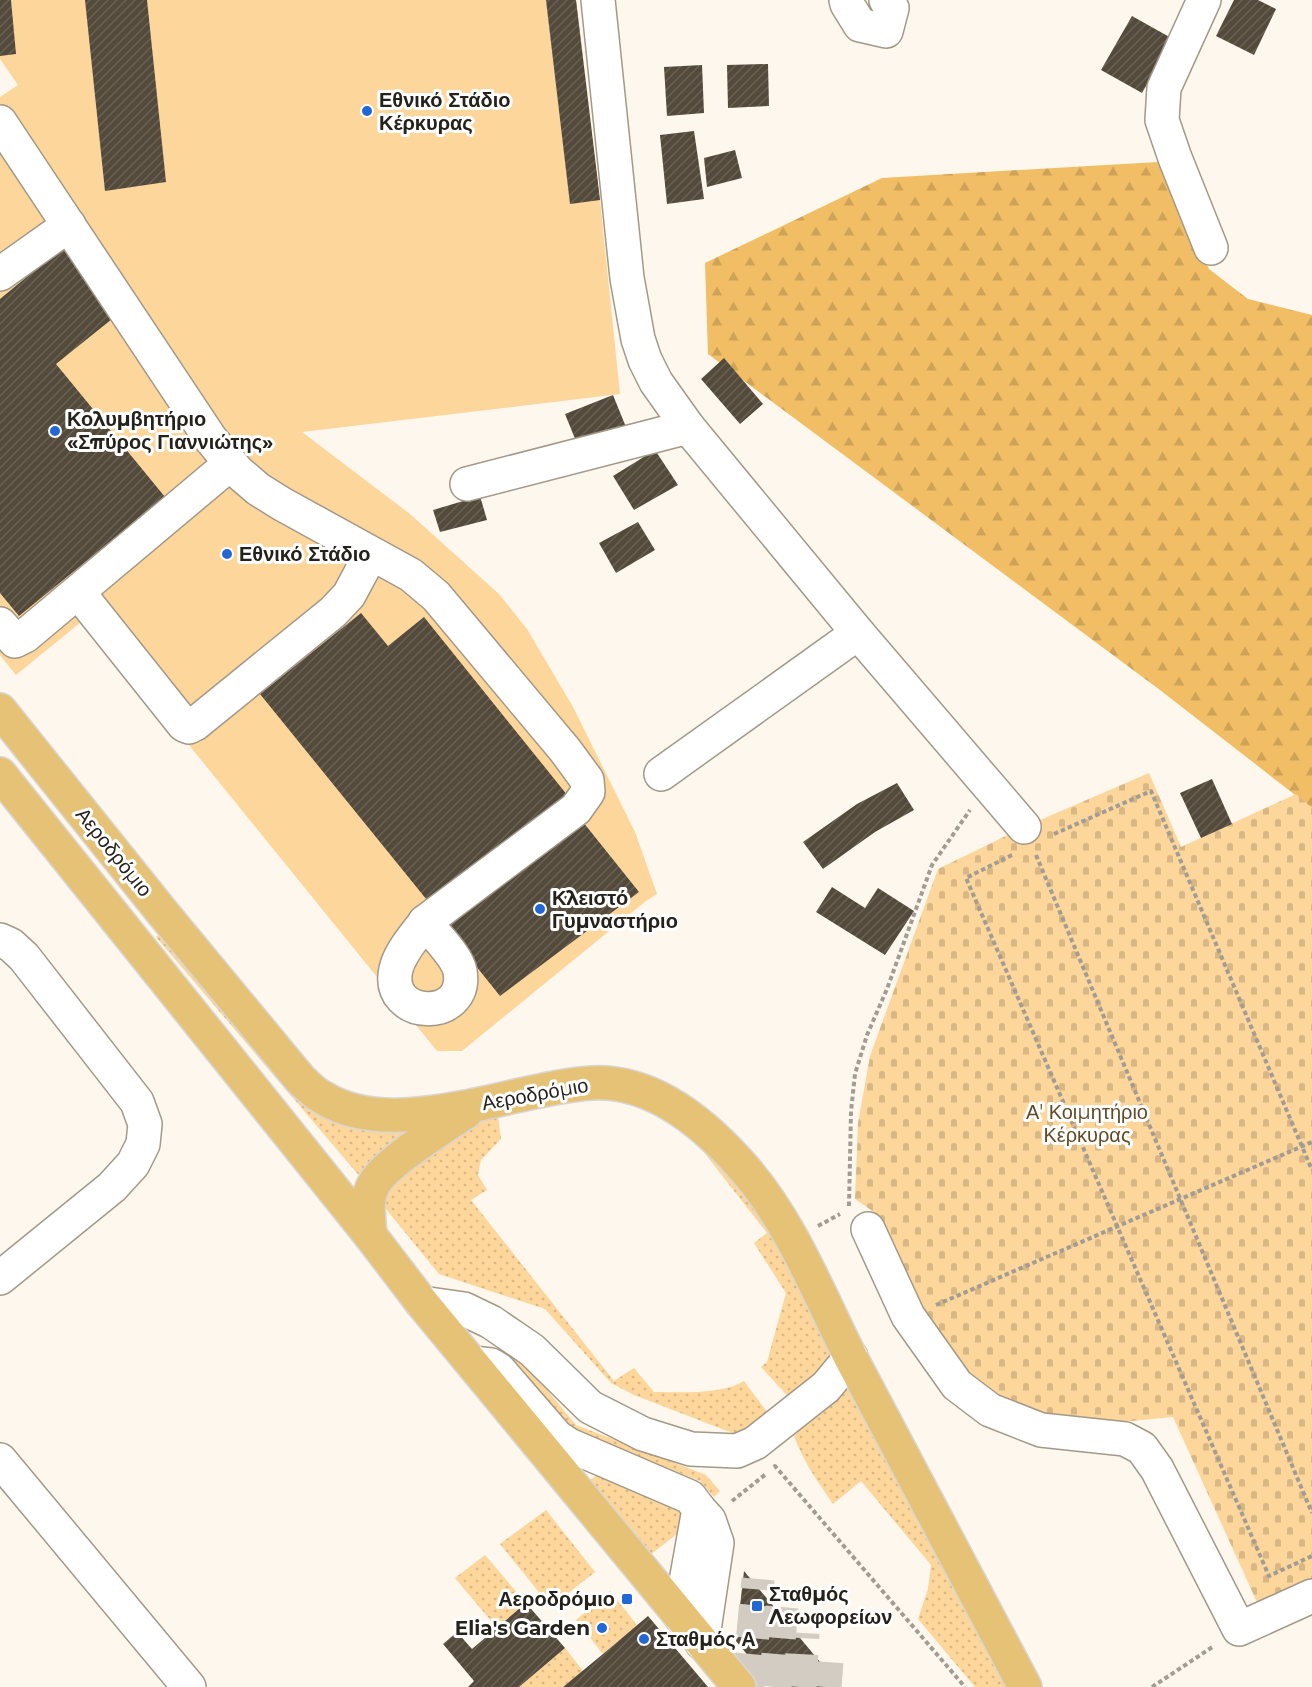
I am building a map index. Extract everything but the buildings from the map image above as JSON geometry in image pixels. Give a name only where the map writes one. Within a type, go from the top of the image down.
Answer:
[{"type":"main road","name":"Αεροδρόμιο","points":[[0,710],[301,1080],[322,1098],[352,1110],[394,1116],[437,1112],[537,1090],[594,1083],[628,1086],[660,1097],[700,1124],[742,1166],[765,1195],[798,1249],[851,1358],[1025,1687]]},
{"type":"main road","name":"Αεροδρόμιο","points":[[0,774],[422,1303],[739,1687]]},
{"type":"main road","points":[[370,1235],[368,1202],[374,1184],[389,1167],[426,1139],[481,1103]]},
{"type":"street","points":[[598,0],[627,278],[638,339],[656,382],[688,427],[1028,836]]},
{"type":"street","points":[[846,0],[860,25],[886,30],[892,8],[886,0]]},
{"type":"street","points":[[1204,0],[1164,88],[1162,120],[1211,248]]},
{"type":"street","points":[[5,140],[69,225],[210,438],[231,464],[270,497],[411,575],[436,596],[566,750],[587,780],[588,792],[576,808],[425,922]]},
{"type":"street","points":[[0,274],[69,225]]},
{"type":"street","points":[[467,483],[688,427]]},
{"type":"street","points":[[0,624],[12,639],[19,640],[231,464]]},
{"type":"street","points":[[78,592],[184,725],[189,727],[333,612],[349,595],[371,554]]},
{"type":"street","points":[[661,774],[858,633]]},
{"type":"street","points":[[61,850],[96,830]]},
{"type":"street","points":[[0,940],[11,945],[24,957],[137,1102],[145,1124],[143,1144],[133,1164],[112,1187],[0,1278]]},
{"type":"street","points":[[868,1229],[908,1316],[957,1385],[990,1410],[1041,1430],[1125,1439],[1142,1448],[1156,1469],[1239,1629],[1312,1596]]},
{"type":"street","points":[[422,1303],[464,1309],[491,1322],[541,1357],[590,1407],[643,1434],[691,1449],[737,1451],[755,1443],[826,1387],[851,1358]]},
{"type":"street","points":[[472,1363],[491,1365],[499,1370],[557,1437],[568,1446],[690,1497],[699,1509],[682,1604],[692,1631]]},
{"type":"street","points":[[0,1460],[189,1687]]},
{"type":"path","points":[[868,1229],[849,1209],[850,1111],[855,1074],[867,1035],[887,989],[932,865],[988,786]]},
{"type":"path","points":[[1312,1170],[1151,791],[1028,836],[966,878],[1269,1576],[1312,1556]]},
{"type":"path","points":[[1028,836],[1312,1513]]},
{"type":"path","points":[[932,1307],[1312,1142]]},
{"type":"path","points":[[775,1466],[965,1687]]},
{"type":"path","points":[[1152,1687],[1239,1629]]},
{"type":"green space","name":"Εθνικό Στάδιο","points":[[0,0],[576,0],[620,394],[302,432],[410,514],[499,594],[527,629],[573,707],[635,832],[657,894],[462,1051],[437,1051],[86,618],[16,675],[0,655],[0,97],[18,85],[0,59]]},
{"type":"green space","points":[[1158,162],[1209,269],[1248,299],[1312,315],[1312,808],[1160,690],[708,354],[705,263],[882,178]]},
{"type":"green space","name":"Α' Κοιμητήριο Κέρκυρας","points":[[1149,773],[1181,847],[1296,794],[1312,808],[1312,1588],[1261,1611],[1173,1417],[1121,1422],[1072,1419],[1024,1410],[963,1378],[895,1270],[881,1217],[855,1199],[858,1123],[870,1056],[938,869],[1024,827]]},
{"type":"green space","points":[[164,931],[315,1099],[432,1122],[362,1179],[156,937]]},
{"type":"green space","points":[[626,1093],[703,1138],[774,1230],[839,1357],[793,1402],[761,1367],[767,1362],[786,1293],[754,1243],[767,1233],[692,1137],[648,1106],[596,1098],[498,1116],[501,1139],[481,1160],[478,1175],[487,1190],[471,1200],[614,1381],[634,1368],[654,1392],[712,1391],[744,1381],[771,1417],[735,1434],[634,1395],[611,1383],[545,1309],[439,1274],[386,1209],[386,1196],[396,1180],[479,1115]]},
{"type":"green space","points":[[509,1344],[576,1425],[706,1475],[720,1491],[714,1497],[700,1481],[569,1429],[503,1349]]},
{"type":"green space","points":[[853,1384],[1007,1687],[975,1687],[918,1619],[928,1589],[931,1565],[861,1481],[833,1504],[802,1454],[794,1436],[839,1390]]},
{"type":"green space","points":[[605,1473],[679,1501],[690,1524],[650,1555],[587,1483],[597,1475]]},
{"type":"green space","points":[[546,1510],[595,1572],[551,1607],[500,1544]]},
{"type":"green space","points":[[485,1555],[526,1603],[497,1628],[455,1578]]},
{"type":"green space","name":"Elia's Garden","points":[[610,1591],[637,1625],[603,1654],[576,1620]]},
{"type":"green space","points":[[565,1648],[583,1671],[563,1687],[519,1687]]},
{"type":"tunnel","points":[[748,1687],[758,1579]]},
{"type":"tunnel","points":[[775,1687],[782,1607]]},
{"type":"tunnel","points":[[800,1687],[803,1633]]},
{"type":"tunnel","points":[[825,1687],[827,1662]]},
{"type":"place","name":"Εθνικό Στάδιο Κέρκυρας","points":[[367,111]]},
{"type":"place","name":"Κολυμβητήριο «Σπύρος Γιαννιώτης»","points":[[55,431]]},
{"type":"place","name":"Εθνικό Στάδιο","points":[[227,554]]},
{"type":"place","name":"Κλειστό Γυμναστήριο","points":[[540,909]]},
{"type":"place","name":"Αεροδρόμιο","points":[[627,1599]]},
{"type":"place","name":"Σταθμός Λεωφορείων","points":[[757,1606]]},
{"type":"place","name":"Elia's Garden","points":[[602,1628]]},
{"type":"place","name":"Σταθμός Α","points":[[644,1639]]}]
